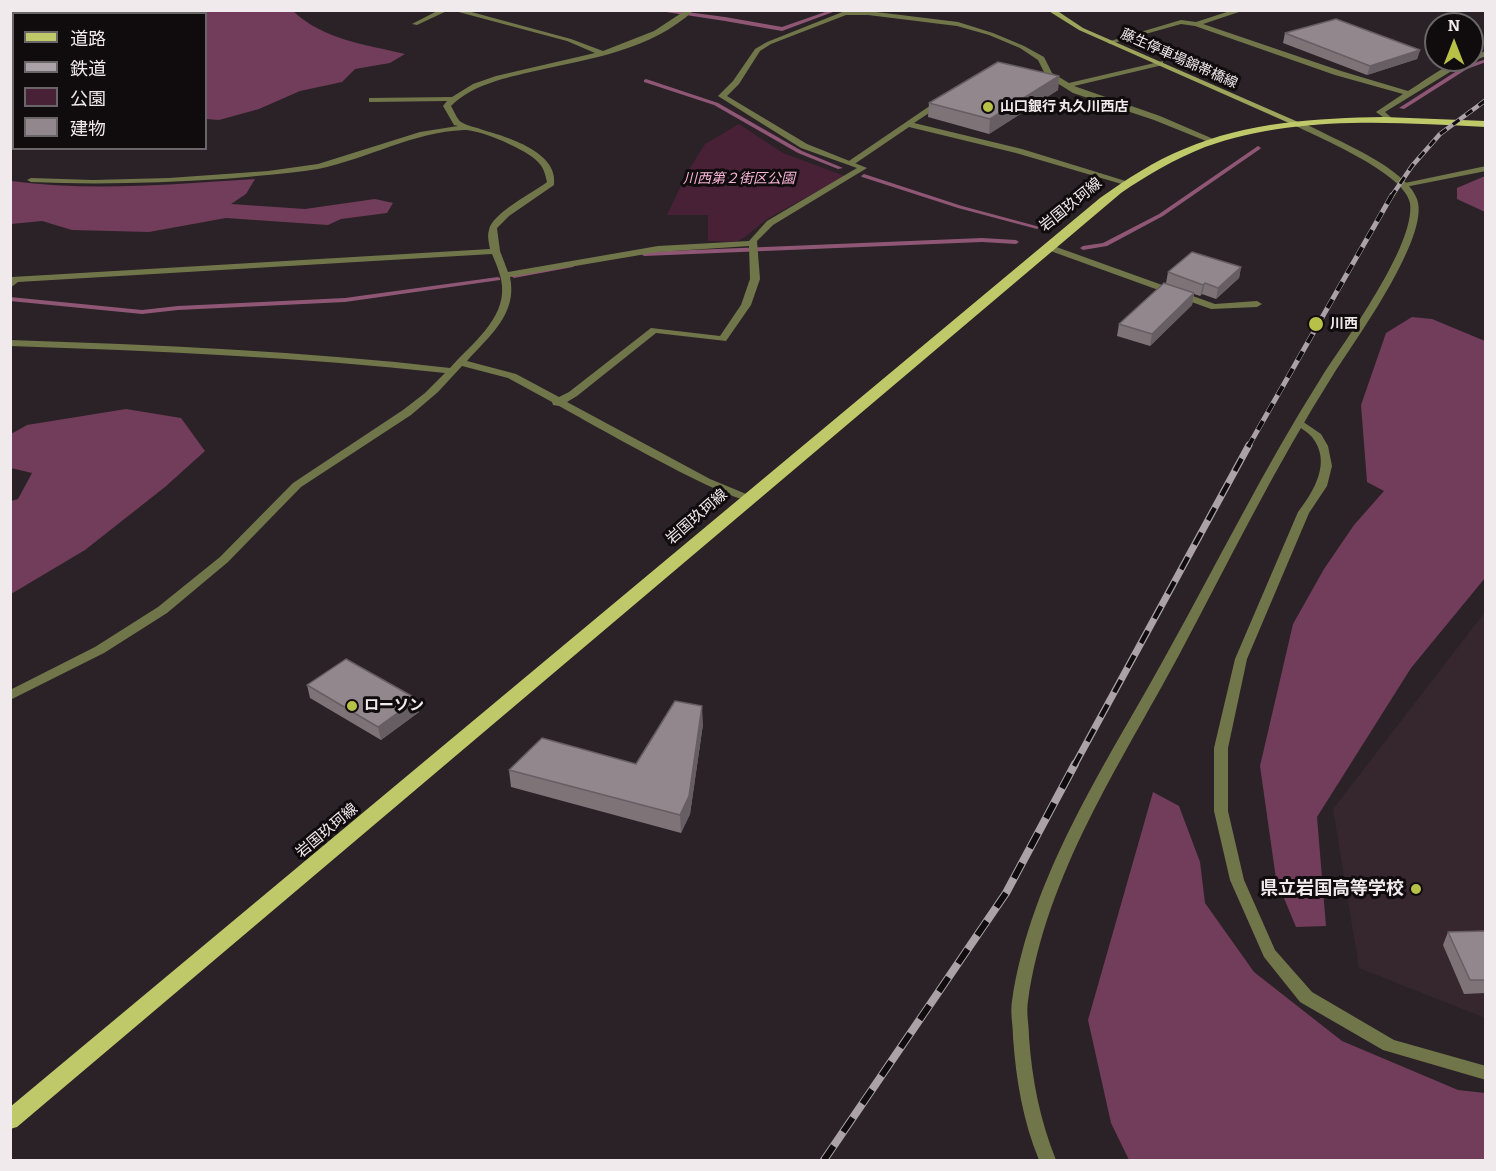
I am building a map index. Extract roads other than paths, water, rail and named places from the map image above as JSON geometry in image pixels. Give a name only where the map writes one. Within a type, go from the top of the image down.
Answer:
[{"type":"main road","name":"藤生停車場錦帯橋線","points":[[1050,10],[1110,42],[1301,125]]},
{"type":"main road","name":"岩国玖珂線","points":[[10,1120],[587,637],[747,498],[1104,200],[1128,183],[1166,161],[1214,141],[1256,130],[1390,120],[1485,124]]},
{"type":"street","points":[[415,24],[446,10]]},
{"type":"street","points":[[454,10],[560,38],[603,54]]},
{"type":"street","points":[[1196,24],[1242,10]]},
{"type":"street","points":[[557,403],[573,394],[654,330],[723,339],[746,305],[755,279],[753,240],[770,223],[863,168],[804,146],[722,96],[736,82],[757,50],[844,12],[958,24],[991,34],[1032,53],[1041,60],[1049,74],[1085,95],[1157,118],[1214,141]]},
{"type":"street","points":[[372,100],[451,99],[472,87],[494,80],[618,49],[688,13]]},
{"type":"street","points":[[1110,42],[1181,22],[1196,24],[1338,73],[1410,93]]},
{"type":"street","points":[[1067,86],[1160,63]]},
{"type":"street","points":[[1390,120],[1380,112],[1444,72]]},
{"type":"street","points":[[10,696],[119,641],[182,595],[246,538],[294,487],[319,468],[388,427],[423,400],[501,315],[508,296],[506,274],[494,251],[493,228],[500,218],[516,205],[541,192],[551,183],[552,174],[542,161],[525,148],[457,123],[447,106],[451,99]]},
{"type":"street","points":[[850,162],[947,99]]},
{"type":"street","points":[[908,124],[1038,157],[1128,183]]},
{"type":"street","points":[[1047,1161],[1022,1074],[1020,1004],[1040,915],[1081,823],[1299,422],[1383,288],[1409,235],[1416,214],[1413,198],[1405,185],[1372,163],[1301,125]]},
{"type":"street","points":[[31,180],[93,182],[169,180],[268,173],[319,166],[423,134],[465,127]]},
{"type":"street","points":[[1405,185],[1485,168]]},
{"type":"street","points":[[506,274],[658,249],[752,247]]},
{"type":"street","points":[[1048,247],[1214,307],[1257,304]]},
{"type":"street","points":[[10,285],[15,279],[494,251]]},
{"type":"street","points":[[10,344],[201,350],[456,366],[512,376],[557,403],[706,481],[747,498]]},
{"type":"street","points":[[1299,422],[1317,436],[1328,463],[1319,495],[1304,512],[1241,659],[1221,748],[1221,811],[1237,880],[1269,953],[1306,997],[1389,1045],[1485,1073]]},
{"type":"waterway","points":[[655,10],[782,29],[830,12]]},
{"type":"waterway","points":[[1402,108],[1465,68],[1486,60]]},
{"type":"waterway","points":[[646,81],[716,104],[800,152],[840,168]]},
{"type":"waterway","points":[[1083,248],[1105,245],[1161,215],[1258,148]]},
{"type":"waterway","points":[[864,176],[960,207],[1037,227]]},
{"type":"waterway","points":[[644,254],[982,240],[1016,242]]},
{"type":"waterway","points":[[514,276],[571,266]]},
{"type":"waterway","points":[[10,299],[142,312],[178,308],[345,300],[498,279]]},
{"type":"railway","points":[[1391,197],[1412,166],[1440,134],[1486,100]]},
{"type":"railway","points":[[1248,447],[1392,195]]},
{"type":"railway","points":[[1074,766],[1249,445]]},
{"type":"railway","points":[[824,1160],[1006,893],[1075,764]]},
{"type":"place","name":"山口銀行 丸久川西店","points":[[988,107]]},
{"type":"place","name":"川西","points":[[1316,324]]},
{"type":"place","name":"ローソン","points":[[352,706]]},
{"type":"place","name":"県立岩国高等学校","points":[[1416,889]]},
{"type":"park label","name":"川西第２街区公園","points":[[739,179]]}]
